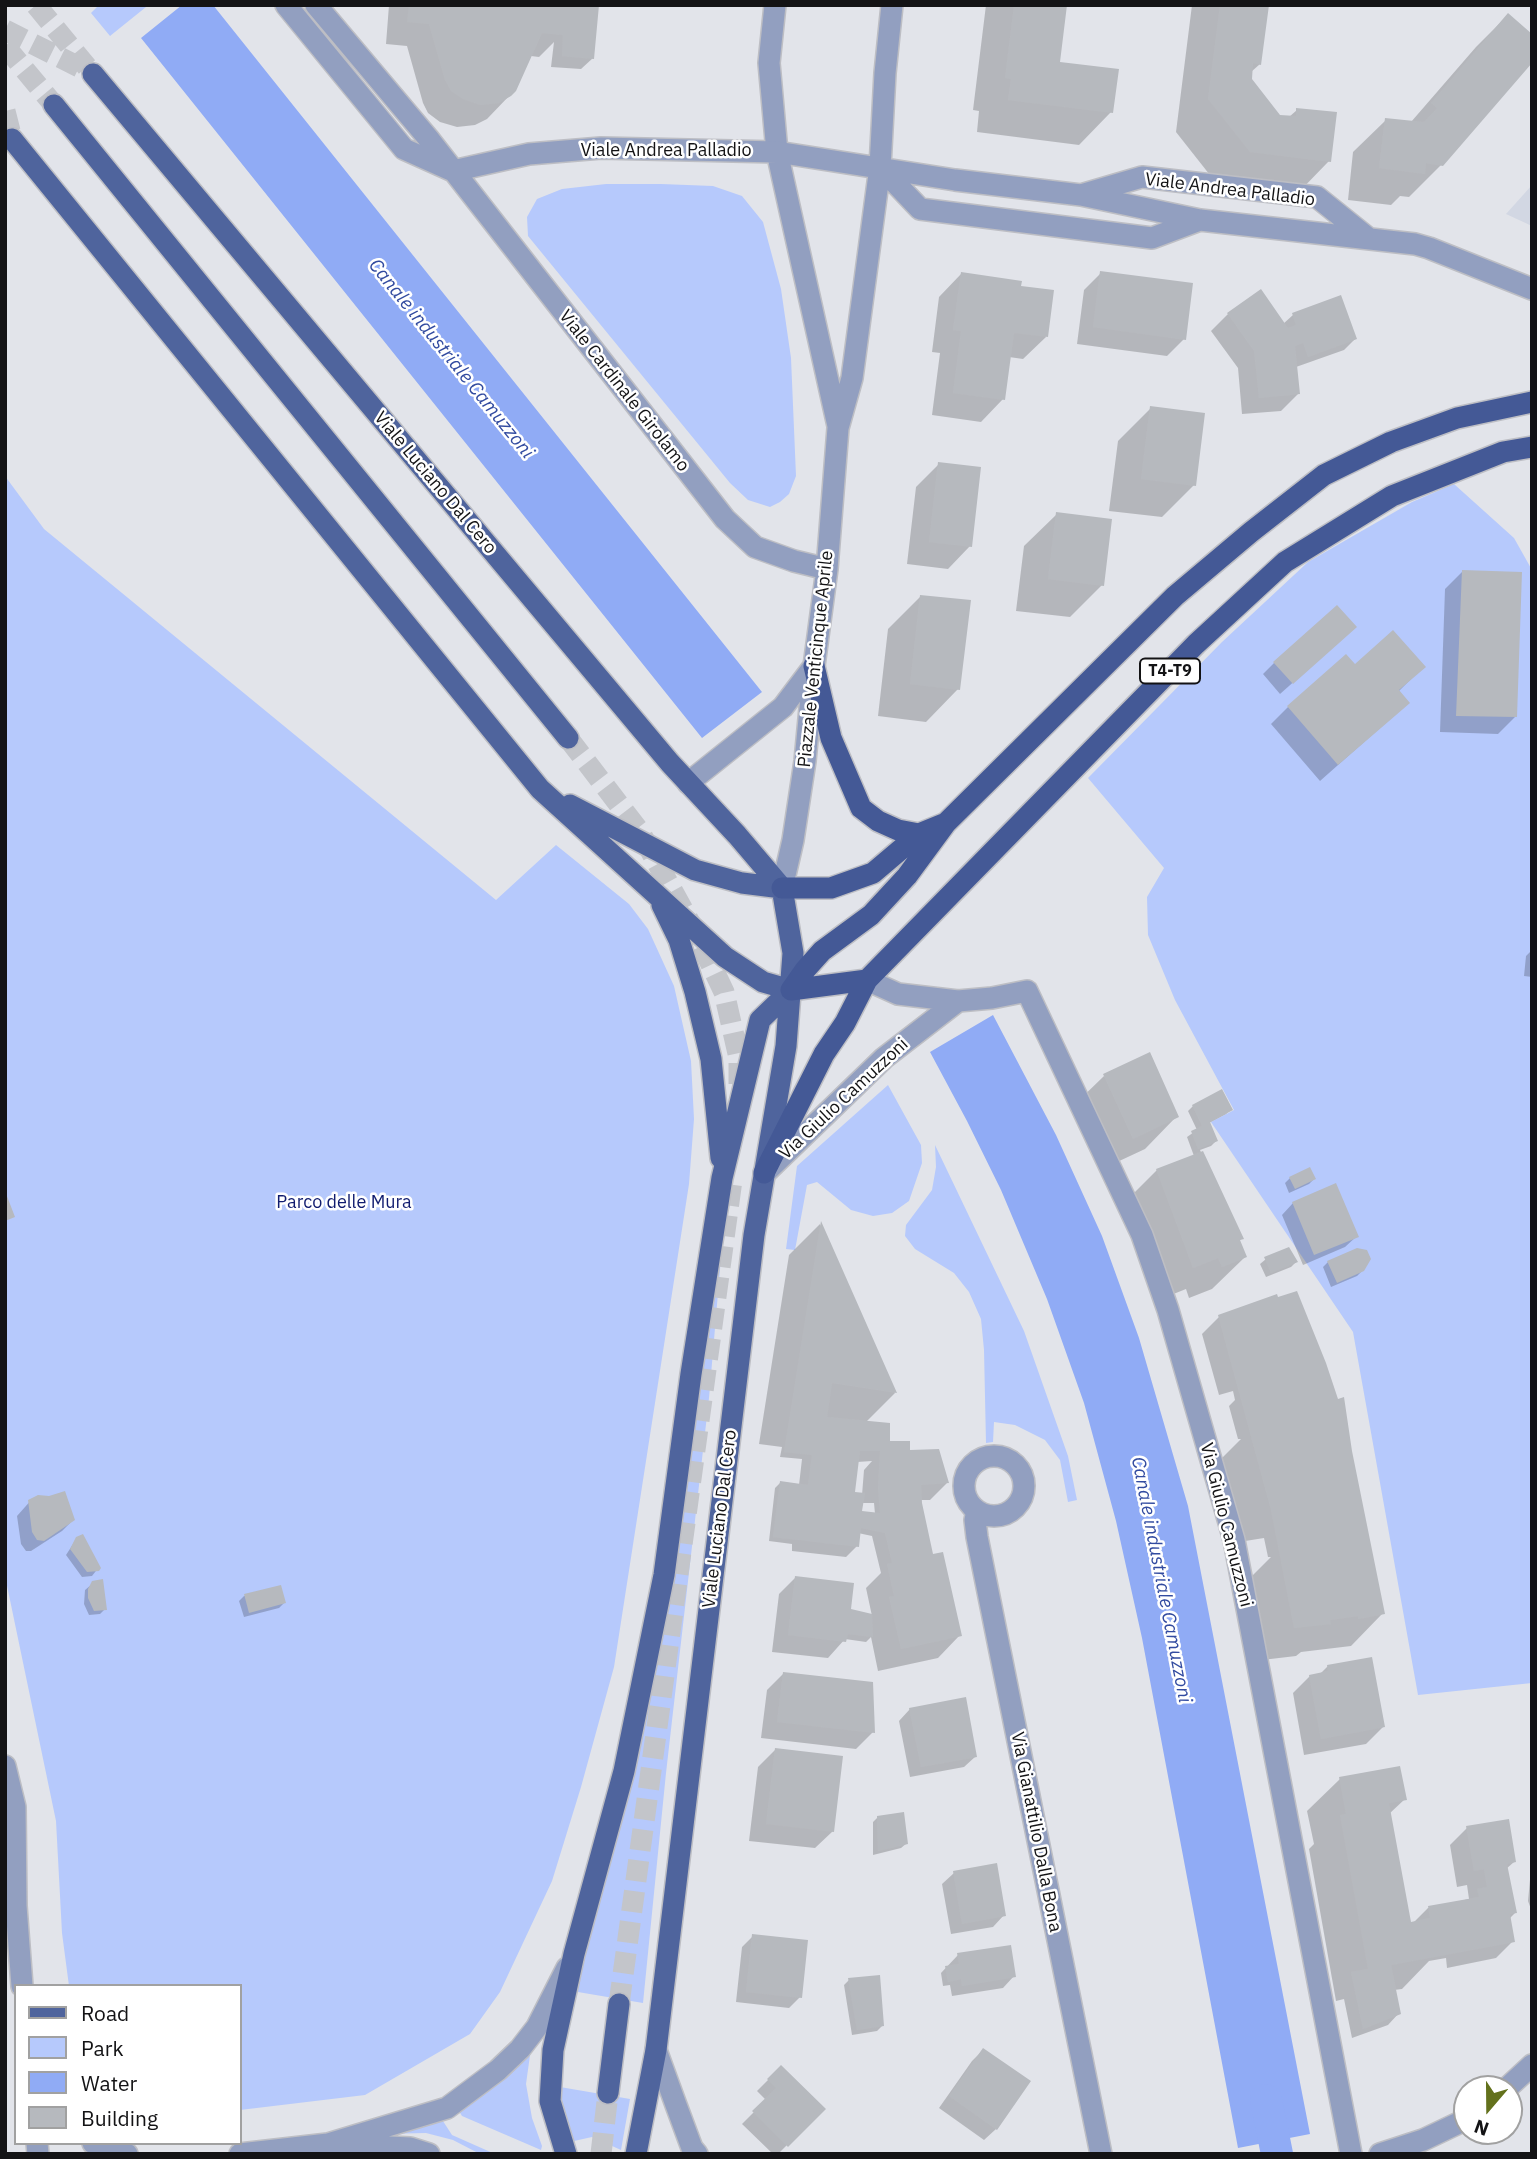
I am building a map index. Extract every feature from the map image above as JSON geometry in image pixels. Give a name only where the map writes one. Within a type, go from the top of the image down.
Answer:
[{"type":"highway","name":"T4-T9","points":[[791,989],[822,951],[871,915],[907,876],[946,823],[1175,596],[1251,532],[1324,475],[1391,442],[1457,418],[1532,402]]},
{"type":"highway","name":"T4-T9","points":[[764,1173],[824,1054],[845,1023],[867,980],[1196,645],[1285,562],[1392,496],[1503,452],[1532,447]]},
{"type":"highway","points":[[814,666],[831,738],[861,808],[878,821],[898,830],[919,834]]},
{"type":"highway","name":"T4-T9","points":[[782,888],[831,888],[873,873],[919,834],[946,823]]},
{"type":"highway","points":[[791,989],[867,980]]},
{"type":"main road","name":"Viale Luciano Dal Cero","points":[[93,74],[688,783],[782,888],[793,953],[786,1046],[754,1235],[656,2050],[636,2154]]},
{"type":"main road","points":[[54,105],[568,738]]},
{"type":"main road","points":[[12,138],[540,789],[726,957],[763,982],[791,989]]},
{"type":"main road","points":[[540,789],[695,870],[742,883],[782,888]]},
{"type":"main road","points":[[656,894],[679,940],[712,1059],[722,1178]]},
{"type":"main road","points":[[566,2154],[550,2101],[552,2050],[574,1954],[624,1770],[664,1575],[691,1374],[722,1178],[760,1020],[791,989]]},
{"type":"main road","points":[[608,2093],[619,2004]]},
{"type":"street","points":[[286,5],[404,149],[453,171]]},
{"type":"street","name":"Piazzale Venticinque Aprile","points":[[775,5],[769,76],[777,152],[838,428]]},
{"type":"street","name":"Piazzale Venticinque Aprile","points":[[782,888],[793,840],[805,761],[827,569],[838,428],[852,378],[880,167],[892,5]]},
{"type":"street","points":[[321,12],[453,171]]},
{"type":"street","name":"Viale Andrea Palladio","points":[[453,171],[529,154],[601,148],[777,152],[955,180],[1081,195],[1200,220],[1368,238],[1429,248],[1532,289]]},
{"type":"street","name":"Viale Andrea Palladio","points":[[880,167],[920,209],[1152,238],[1200,220]]},
{"type":"street","name":"Viale Cardinale Girolamo","points":[[453,171],[725,519],[755,547],[827,569]]},
{"type":"street","name":"Viale Andrea Palladio","points":[[1081,195],[1142,177],[1317,197],[1368,238]]},
{"type":"street","points":[[688,783],[783,707],[814,666]]},
{"type":"street","name":"Via Giulio Camuzzoni","points":[[867,980],[898,994],[958,1001],[1027,991],[1142,1235],[1168,1310],[1234,1540],[1351,2154]]},
{"type":"street","name":"Via Giulio Camuzzoni","points":[[764,1173],[884,1058],[958,1001]]},
{"type":"street","name":"Via Gianattilio Dalla Bona","points":[[977,1511],[976,1537],[1101,2154]]},
{"type":"street","points":[[5,1766],[15,1807],[16,1906],[22,1984]]},
{"type":"street","points":[[328,2144],[447,2108],[489,2077],[520,2049],[537,2027],[574,1954]]},
{"type":"street","name":"Viale Luciano Dal Cero","points":[[656,2050],[692,2148],[697,2154]]},
{"type":"street","points":[[1380,2154],[1423,2140],[1453,2126]]},
{"type":"street","points":[[240,2154],[328,2144],[410,2148],[429,2154]]},
{"type":"street","points":[[99,2145],[127,2154]]},
{"type":"shaded area","points":[[1532,185],[1532,226],[1506,214]]},
{"type":"green space","points":[[99,5],[146,7],[110,36],[91,13]]},
{"type":"green space","points":[[606,184],[713,186],[742,196],[763,222],[781,289],[791,358],[796,476],[789,494],[780,502],[770,507],[748,500],[730,483],[528,236],[527,217],[537,199],[562,189]]},
{"type":"green space","name":"Parco delle Mura","points":[[5,476],[44,529],[496,900],[556,845],[629,904],[648,929],[674,986],[691,1061],[694,1119],[689,1184],[614,1667],[552,1881],[500,1992],[470,2034],[365,2095],[242,2110],[242,1984],[69,1984],[62,1933],[56,1821],[5,1576]]},
{"type":"green space","points":[[1454,484],[1514,538],[1532,570],[1532,1683],[1418,1695],[1353,1332],[1211,1122],[1234,1110],[1175,1000],[1148,935],[1147,897],[1164,868],[1088,778],[1222,642],[1308,562],[1412,502]]},
{"type":"green space","points":[[888,1085],[921,1145],[922,1163],[909,1201],[892,1213],[873,1216],[851,1210],[817,1182],[807,1185],[795,1250],[786,1249],[797,1166]]},
{"type":"green space","points":[[935,1145],[1024,1331],[1068,1456],[1077,1500],[1068,1502],[1060,1460],[1045,1440],[1015,1425],[994,1422],[993,1442],[986,1443],[981,1319],[969,1292],[954,1273],[915,1249],[905,1236],[906,1225],[932,1190],[936,1167]]},
{"type":"green space","points":[[724,1223],[709,1398],[643,2003],[572,1991],[592,1929],[637,1753],[662,1635]]},
{"type":"green space","points":[[532,2041],[526,2084],[541,2150],[462,2116],[457,2108]]},
{"type":"green space","points":[[560,2087],[630,2099],[621,2150],[592,2137],[574,2141],[560,2100]]},
{"type":"green space","points":[[441,2118],[452,2135],[495,2154],[480,2154],[453,2140],[426,2133],[383,2134]]},
{"type":"water","points":[[182,5],[213,5],[762,692],[702,738],[141,38]]},
{"type":"water","points":[[993,1015],[1056,1135],[1102,1236],[1139,1338],[1188,1506],[1310,2134],[1238,2148],[1142,1638],[1116,1521],[1084,1403],[1047,1299],[1001,1190],[930,1052]]},
{"type":"building","points":[[409,5],[599,5],[594,59],[562,56],[563,35],[542,33],[516,91],[499,103],[480,105],[451,91],[445,80],[429,24],[407,22]]},
{"type":"building","points":[[1014,5],[1067,5],[1060,62],[1119,69],[1113,113],[1008,100],[1011,79],[1005,78]]},
{"type":"building","points":[[1220,5],[1269,5],[1261,65],[1253,63],[1252,79],[1280,115],[1296,116],[1296,108],[1337,112],[1331,162],[1250,152],[1208,99]]},
{"type":"building","points":[[1508,13],[1532,34],[1532,63],[1443,166],[1426,163],[1425,174],[1379,168],[1385,118],[1424,122],[1437,108],[1431,103]]},
{"type":"building","points":[[1100,271],[1193,283],[1186,340],[1093,327]]},
{"type":"building","points":[[961,272],[1022,281],[1021,286],[1054,290],[1048,337],[1014,333],[1005,400],[953,393],[961,331],[953,330]]},
{"type":"building","points":[[1261,289],[1288,328],[1296,325],[1292,313],[1341,295],[1357,339],[1308,357],[1303,343],[1295,346],[1300,394],[1259,398],[1254,351],[1227,313]]},
{"type":"building","points":[[1150,406],[1205,413],[1196,486],[1141,479]]},
{"type":"building","points":[[938,462],[981,467],[972,547],[929,542]]},
{"type":"building","points":[[1056,512],[1112,519],[1104,586],[1048,579]]},
{"type":"building","points":[[1462,570],[1522,572],[1517,717],[1456,716]]},
{"type":"building","points":[[920,595],[971,600],[960,690],[910,684]]},
{"type":"building","points":[[1337,605],[1357,627],[1293,684],[1273,662]]},
{"type":"building","points":[[1393,630],[1426,667],[1399,690],[1410,703],[1338,765],[1287,706],[1346,654],[1355,664]]},
{"type":"building","points":[[1150,1052],[1179,1117],[1133,1139],[1103,1074]]},
{"type":"building","points":[[1222,1089],[1233,1110],[1210,1122],[1218,1141],[1198,1149],[1191,1131],[1202,1126],[1192,1105]]},
{"type":"building","points":[[1203,1151],[1244,1239],[1240,1240],[1247,1257],[1222,1267],[1218,1258],[1193,1268],[1156,1169]]},
{"type":"building","points":[[1310,1167],[1316,1179],[1295,1189],[1289,1177]]},
{"type":"building","points":[[1336,1183],[1359,1237],[1314,1255],[1292,1202]]},
{"type":"building","points":[[5,1191],[15,1217],[5,1221]]},
{"type":"building","points":[[821,1221],[897,1393],[832,1383],[827,1417],[890,1423],[890,1441],[910,1441],[910,1450],[939,1449],[949,1483],[921,1485],[922,1503],[933,1554],[943,1552],[962,1636],[901,1649],[889,1597],[894,1596],[887,1564],[892,1563],[885,1533],[861,1528],[859,1547],[773,1537],[780,1481],[808,1485],[812,1455],[784,1452]],"holes":[[[860,1451],[880,1451],[880,1513],[862,1511],[865,1493],[855,1492]]]},
{"type":"building","points":[[1289,1247],[1298,1262],[1271,1273],[1264,1257]]},
{"type":"building","points":[[1357,1248],[1367,1250],[1371,1259],[1364,1271],[1337,1283],[1327,1261]]},
{"type":"building","points":[[1297,1291],[1338,1399],[1344,1397],[1352,1451],[1385,1614],[1330,1620],[1331,1624],[1294,1628],[1271,1510],[1218,1315],[1277,1294],[1278,1297]]},
{"type":"building","points":[[65,1491],[75,1520],[44,1541],[37,1540],[32,1532],[28,1500],[38,1495],[49,1496]]},
{"type":"building","points":[[83,1534],[101,1568],[99,1571],[87,1572],[70,1549],[76,1537]]},
{"type":"building","points":[[795,1576],[854,1583],[851,1609],[872,1614],[873,1637],[848,1634],[846,1642],[788,1635]]},
{"type":"building","points":[[103,1579],[107,1610],[94,1611],[88,1598],[88,1589],[92,1581]]},
{"type":"building","points":[[281,1585],[286,1603],[249,1613],[244,1594]]},
{"type":"building","points":[[1372,1657],[1385,1727],[1321,1739],[1309,1675],[1328,1671],[1327,1665]]},
{"type":"building","points":[[783,1672],[873,1682],[875,1733],[777,1722]]},
{"type":"building","points":[[966,1697],[977,1757],[921,1767],[909,1708]]},
{"type":"building","points":[[775,1748],[843,1756],[834,1832],[766,1824]]},
{"type":"building","points":[[1400,1766],[1407,1800],[1389,1803],[1411,1922],[1430,1918],[1428,1906],[1479,1897],[1477,1889],[1487,1887],[1484,1869],[1474,1871],[1466,1826],[1509,1819],[1516,1862],[1507,1864],[1517,1913],[1510,1914],[1515,1942],[1391,1965],[1401,2014],[1363,2029],[1351,1972],[1368,1969],[1340,1815],[1346,1814],[1339,1777]]},
{"type":"building","points":[[904,1812],[908,1844],[878,1851],[877,1816]]},
{"type":"building","points":[[997,1863],[1006,1916],[962,1924],[953,1871]]},
{"type":"building","points":[[752,1934],[808,1940],[802,1998],[746,1992]]},
{"type":"building","points":[[1011,1945],[1016,1977],[962,1986],[961,1979],[948,1982],[945,1966],[959,1964],[957,1953]]},
{"type":"building","points":[[880,1975],[884,2026],[857,2030],[848,1978]]},
{"type":"building","points":[[983,2048],[1031,2081],[997,2130],[949,2096]]},
{"type":"building","points":[[781,2065],[826,2109],[788,2147],[752,2111],[776,2088],[767,2079]]},
{"type":"waterway","name":"Canale industriale Camuzzoni","points":[[1266,2100],[1277,2154]]},
{"type":"tunnel","points":[[36,5],[87,67]]},
{"type":"tunnel","points":[[5,30],[93,74]]},
{"type":"tunnel","points":[[5,46],[54,105]]},
{"type":"tunnel","points":[[5,111],[12,139]]},
{"type":"tunnel","points":[[568,738],[640,832],[698,937],[724,992],[739,1058],[739,1093]]},
{"type":"tunnel","points":[[619,2004],[732,1180]]},
{"type":"tunnel","points":[[601,2154],[608,2093]]}]
